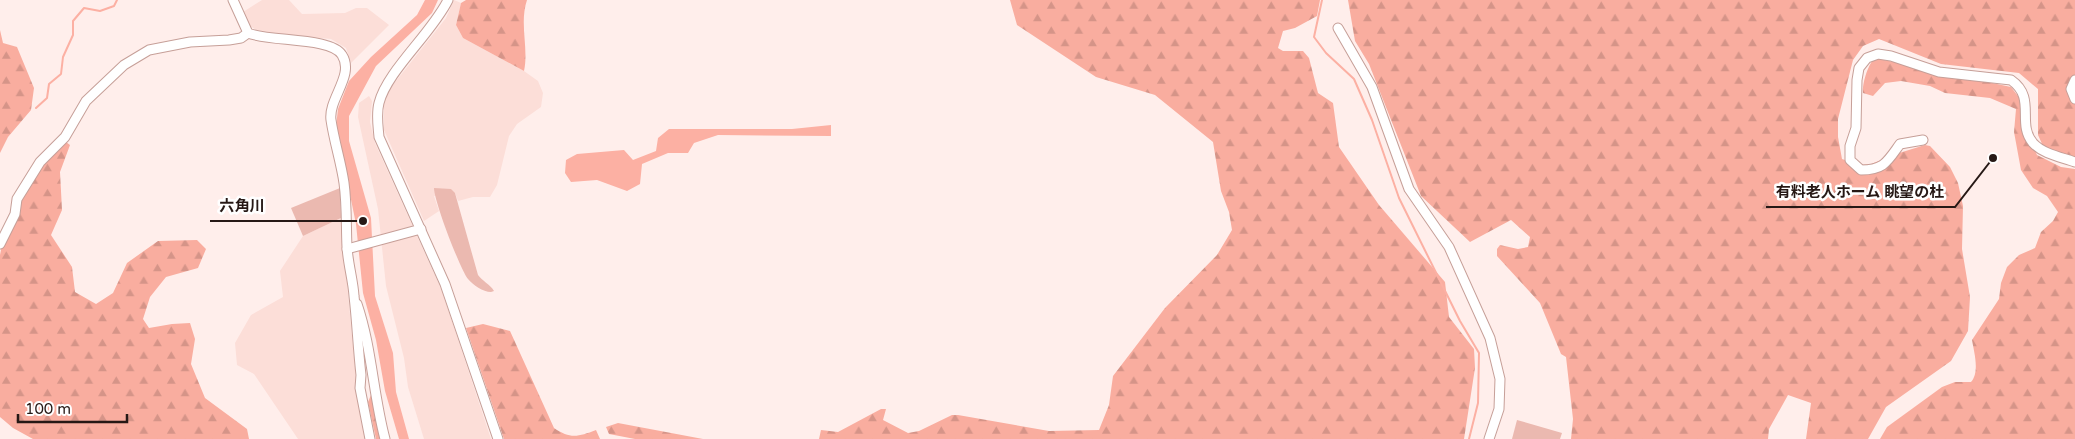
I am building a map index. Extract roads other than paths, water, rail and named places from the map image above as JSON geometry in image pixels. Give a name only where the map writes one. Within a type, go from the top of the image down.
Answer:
[{"type":"street","points":[[233,0],[248,33],[272,40],[323,44],[336,49],[343,55],[346,65],[344,77],[334,100],[331,118],[344,182],[361,375],[360,388],[370,439]]},
{"type":"street","points":[[448,0],[436,20],[386,88],[379,102],[377,118],[379,137],[445,284],[498,439]]},
{"type":"street","points":[[1338,28],[1372,87],[1409,188],[1450,247],[1490,338],[1500,379],[1499,409],[1489,439]]},
{"type":"street","points":[[0,244],[14,214],[17,199],[40,162],[65,137],[86,101],[124,65],[149,50],[190,42],[241,38],[248,33]]},
{"type":"street","points":[[1923,140],[1900,144],[1886,164],[1876,170],[1861,170],[1850,160],[1850,146],[1856,128],[1857,80],[1859,68],[1866,58],[1878,54],[1891,56],[1939,72],[2011,80],[2018,85],[2026,99],[2027,133],[2033,143],[2044,152],[2075,162]]},
{"type":"street","points":[[2075,80],[2071,88],[2075,99]]},
{"type":"street","points":[[351,247],[421,229]]},
{"type":"street","points":[[354,297],[366,330],[377,409],[385,439]]},
{"type":"waterway","points":[[36,108],[47,98],[49,84],[61,74],[63,57],[73,35],[73,21],[84,8],[100,11],[114,6],[117,0]]},
{"type":"waterway","points":[[1322,0],[1314,37],[1326,53],[1354,79],[1372,120],[1399,198],[1460,321],[1479,353],[1478,403],[1469,439]]},
{"type":"place","name":"有料老人ホーム 眺望の杜","points":[[1993,158]]},
{"type":"place","name":"六角川","points":[[363,221]]}]
